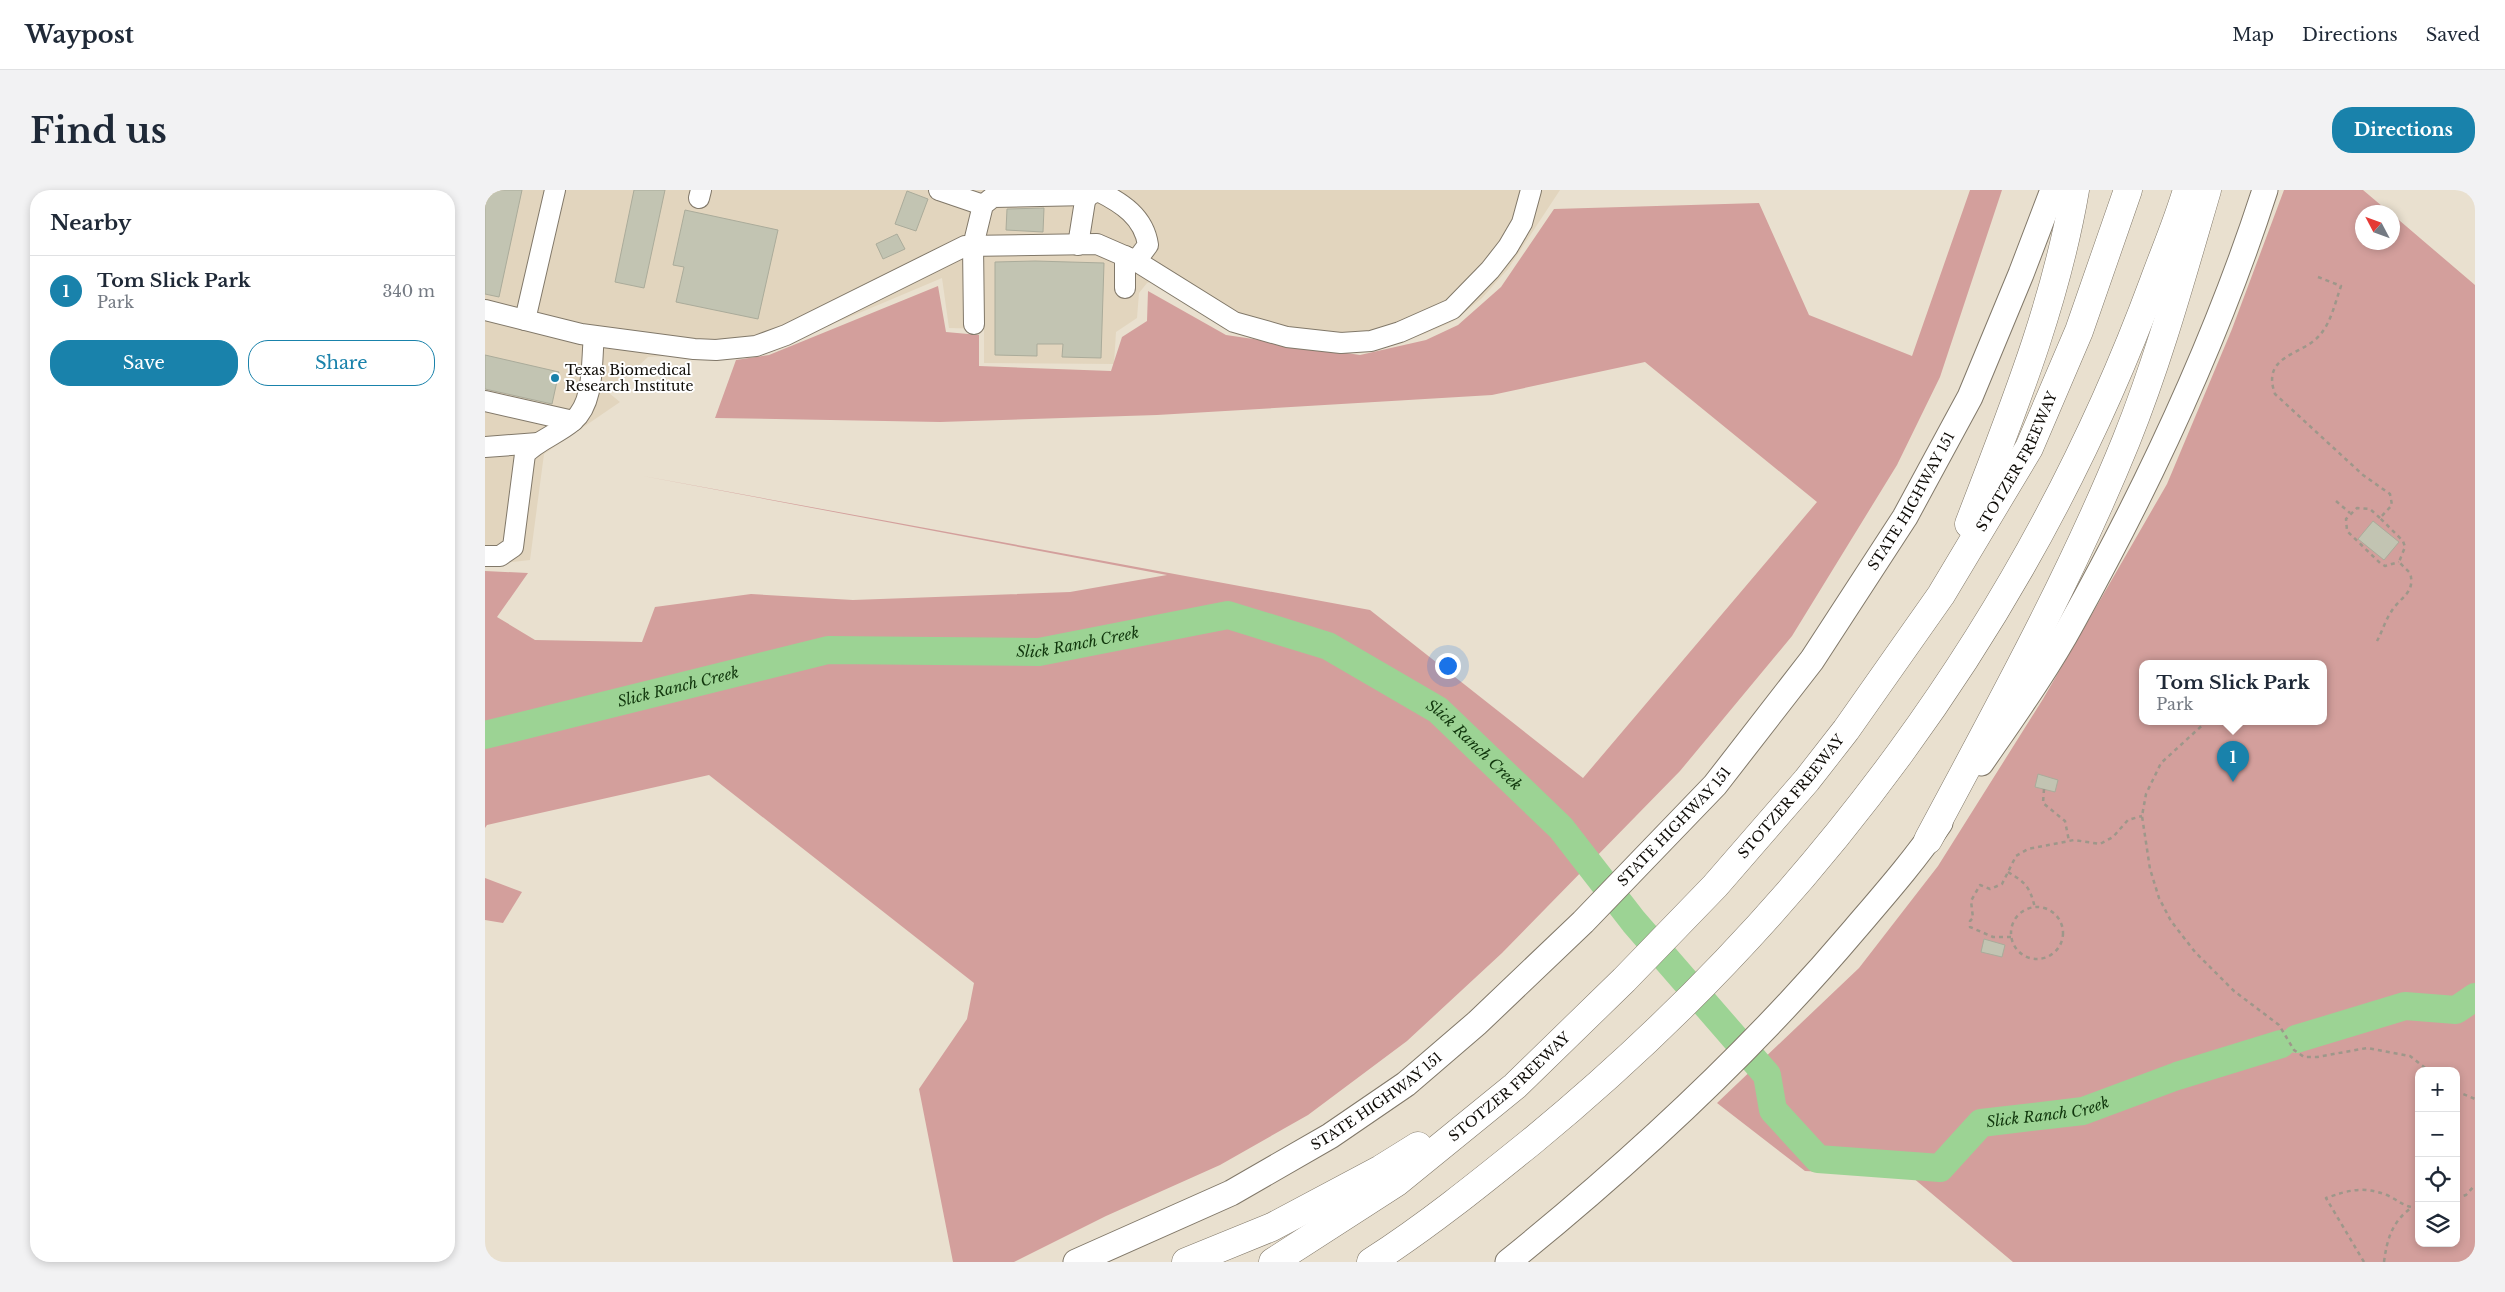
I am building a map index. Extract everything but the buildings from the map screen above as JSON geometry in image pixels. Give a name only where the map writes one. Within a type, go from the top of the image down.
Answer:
[{"type":"highway","points":[[1941,594],[2029,368],[2059,270],[2075,190]]},
{"type":"highway","name":"STOTZER FREEWAY","points":[[1273,1262],[1397,1182],[1515,1086],[1624,980],[1715,886],[1807,780],[1846,730],[1941,594],[2029,448],[2079,331],[2129,190]]},
{"type":"highway","points":[[1371,1262],[1461,1198],[1594,1090],[1765,922],[1880,782],[1940,698],[1995,613],[2048,520],[2126,358],[2187,190]]},
{"type":"highway","points":[[1928,840],[2035,640],[2116,465],[2167,332],[2207,190]]},
{"type":"highway","points":[[1186,1262],[1272,1227],[1381,1169],[1515,1086]]},
{"type":"main road","name":"STATE HIGHWAY 151","points":[[1077,1262],[1231,1193],[1330,1136],[1406,1084],[1477,1023],[1583,922],[1715,785],[1812,660],[1905,517],[1969,397],[2021,274],[2053,190]]},
{"type":"main road","points":[[1508,1262],[1566,1215],[1670,1122],[1751,1044],[1820,970],[1928,840],[1993,746],[2073,622],[2140,494],[2220,318],[2265,190]]},
{"type":"lane","points":[[525,320],[555,190]]},
{"type":"lane","points":[[939,190],[983,205]]},
{"type":"lane","points":[[485,310],[594,336],[694,349],[716,350],[756,346],[786,335],[965,246],[1097,244],[1131,258],[1234,322],[1287,337],[1341,343],[1371,340],[1400,332],[1451,309],[1490,270],[1508,248],[1522,224],[1531,190]]},
{"type":"lane","points":[[974,324],[973,246],[983,205],[993,197],[1098,191],[1120,203],[1139,220],[1146,232],[1147,245],[1131,258],[1125,288]]},
{"type":"lane","points":[[1078,245],[1085,201],[1089,192]]},
{"type":"lane","points":[[485,556],[500,556],[513,547],[525,454],[538,443],[573,422],[583,410],[588,397],[594,336]]},
{"type":"lane","points":[[485,401],[573,422]]},
{"type":"lane","points":[[485,447],[538,443]]},
{"type":"path","points":[[2318,278],[2341,286],[2327,325],[2313,342],[2285,357],[2278,364],[2274,369],[2272,385],[2275,394],[2348,462],[2390,494],[2392,505],[2380,518]]},
{"type":"path","points":[[2337,501],[2349,513]]},
{"type":"path","points":[[2364,507],[2380,518],[2403,541],[2405,547],[2399,562],[2385,566],[2347,531],[2346,519],[2349,513],[2357,508],[2364,507]]},
{"type":"path","points":[[2377,641],[2390,613],[2412,587],[2410,572],[2399,562]]},
{"type":"path","points":[[2203,725],[2161,763],[2153,776],[2142,816],[2150,869],[2159,898],[2171,921],[2195,952],[2234,991],[2279,1026],[2295,1050],[2304,1057],[2317,1057],[2367,1048],[2410,1056],[2424,1067]]},
{"type":"path","points":[[2044,789],[2043,803],[2065,821],[2069,842]]},
{"type":"path","points":[[2011,937],[1993,937],[1970,927],[1970,921],[1973,918],[1971,901],[1980,884],[1990,889],[2002,884],[2016,856],[2028,849],[2069,842],[2100,844],[2113,837],[2128,820],[2142,816]]},
{"type":"path","points":[[2008,872],[2023,882],[2031,891],[2035,908]]},
{"type":"path","points":[[2035,908],[2047,909],[2060,920],[2063,936],[2056,951],[2049,957],[2031,959],[2016,950],[2011,937],[2012,924],[2023,911],[2035,908]]},
{"type":"path","points":[[2460,1093],[2475,1099]]},
{"type":"path","points":[[2460,1196],[2475,1185]]},
{"type":"path","points":[[2365,1262],[2326,1198],[2353,1188],[2386,1195],[2411,1208]]},
{"type":"path","points":[[2384,1262],[2387,1242],[2393,1227],[2400,1216],[2411,1208],[2415,1208]]},
{"type":"shaded area","name":"Texas Biomedical Research Institute","points":[[485,190],[1560,190],[1508,269],[1482,298],[1454,321],[1424,334],[1364,349],[1261,338],[1161,279],[1147,283],[1139,293],[1137,318],[1116,332],[1114,364],[984,363],[984,329],[949,328],[942,278],[769,351],[648,357],[609,393],[620,402],[544,454],[530,560],[485,565]]},
{"type":"shaded area","points":[[1970,190],[2002,190],[1940,377],[1897,465],[1792,636],[1680,771],[1502,953],[1407,1041],[1308,1115],[1220,1165],[1106,1216],[1014,1262],[953,1262],[919,1089],[967,1019],[974,983],[709,775],[487,825],[485,828],[485,571],[528,573],[497,617],[535,640],[642,642],[655,607],[751,594],[853,600],[1070,592],[1167,575],[643,476],[1370,610],[1583,778],[1817,502],[1645,362],[1492,395],[1157,415],[940,422],[715,418],[736,360],[769,355],[938,286],[946,332],[979,335],[979,366],[1111,371],[1122,337],[1147,321],[1148,291],[1226,335],[1360,355],[1426,340],[1458,325],[1501,287],[1554,209],[1759,203],[1809,315],[1912,356]]},
{"type":"shaded area","points":[[2284,190],[2363,190],[2381,205],[2355,205],[2355,250],[2400,250],[2400,221],[2475,285],[2475,1262],[2013,1262],[1912,1177],[1805,1171],[1717,1103],[1859,968],[1938,866],[2043,699],[2167,484],[2232,329]]},
{"type":"shaded area","points":[[485,878],[522,892],[503,923],[485,920]]},
{"type":"waterway","name":"Slick Ranch Creek","points":[[485,735],[828,650],[1039,652],[1228,615],[1328,646],[1438,710],[1561,828],[1634,922],[1767,1075],[1773,1110],[1818,1159],[1940,1168],[1981,1123],[2083,1111],[2177,1076],[2281,1044]]},
{"type":"waterway","name":"Slick Ranch Creek","points":[[2296,1039],[2405,1006],[2456,1010],[2475,997]]},
{"type":"place","name":"Texas Biomedical Research Institute","points":[[555,378]]},
{"type":"place","name":"Tom Slick Park","points":[[2233,782]]}]
